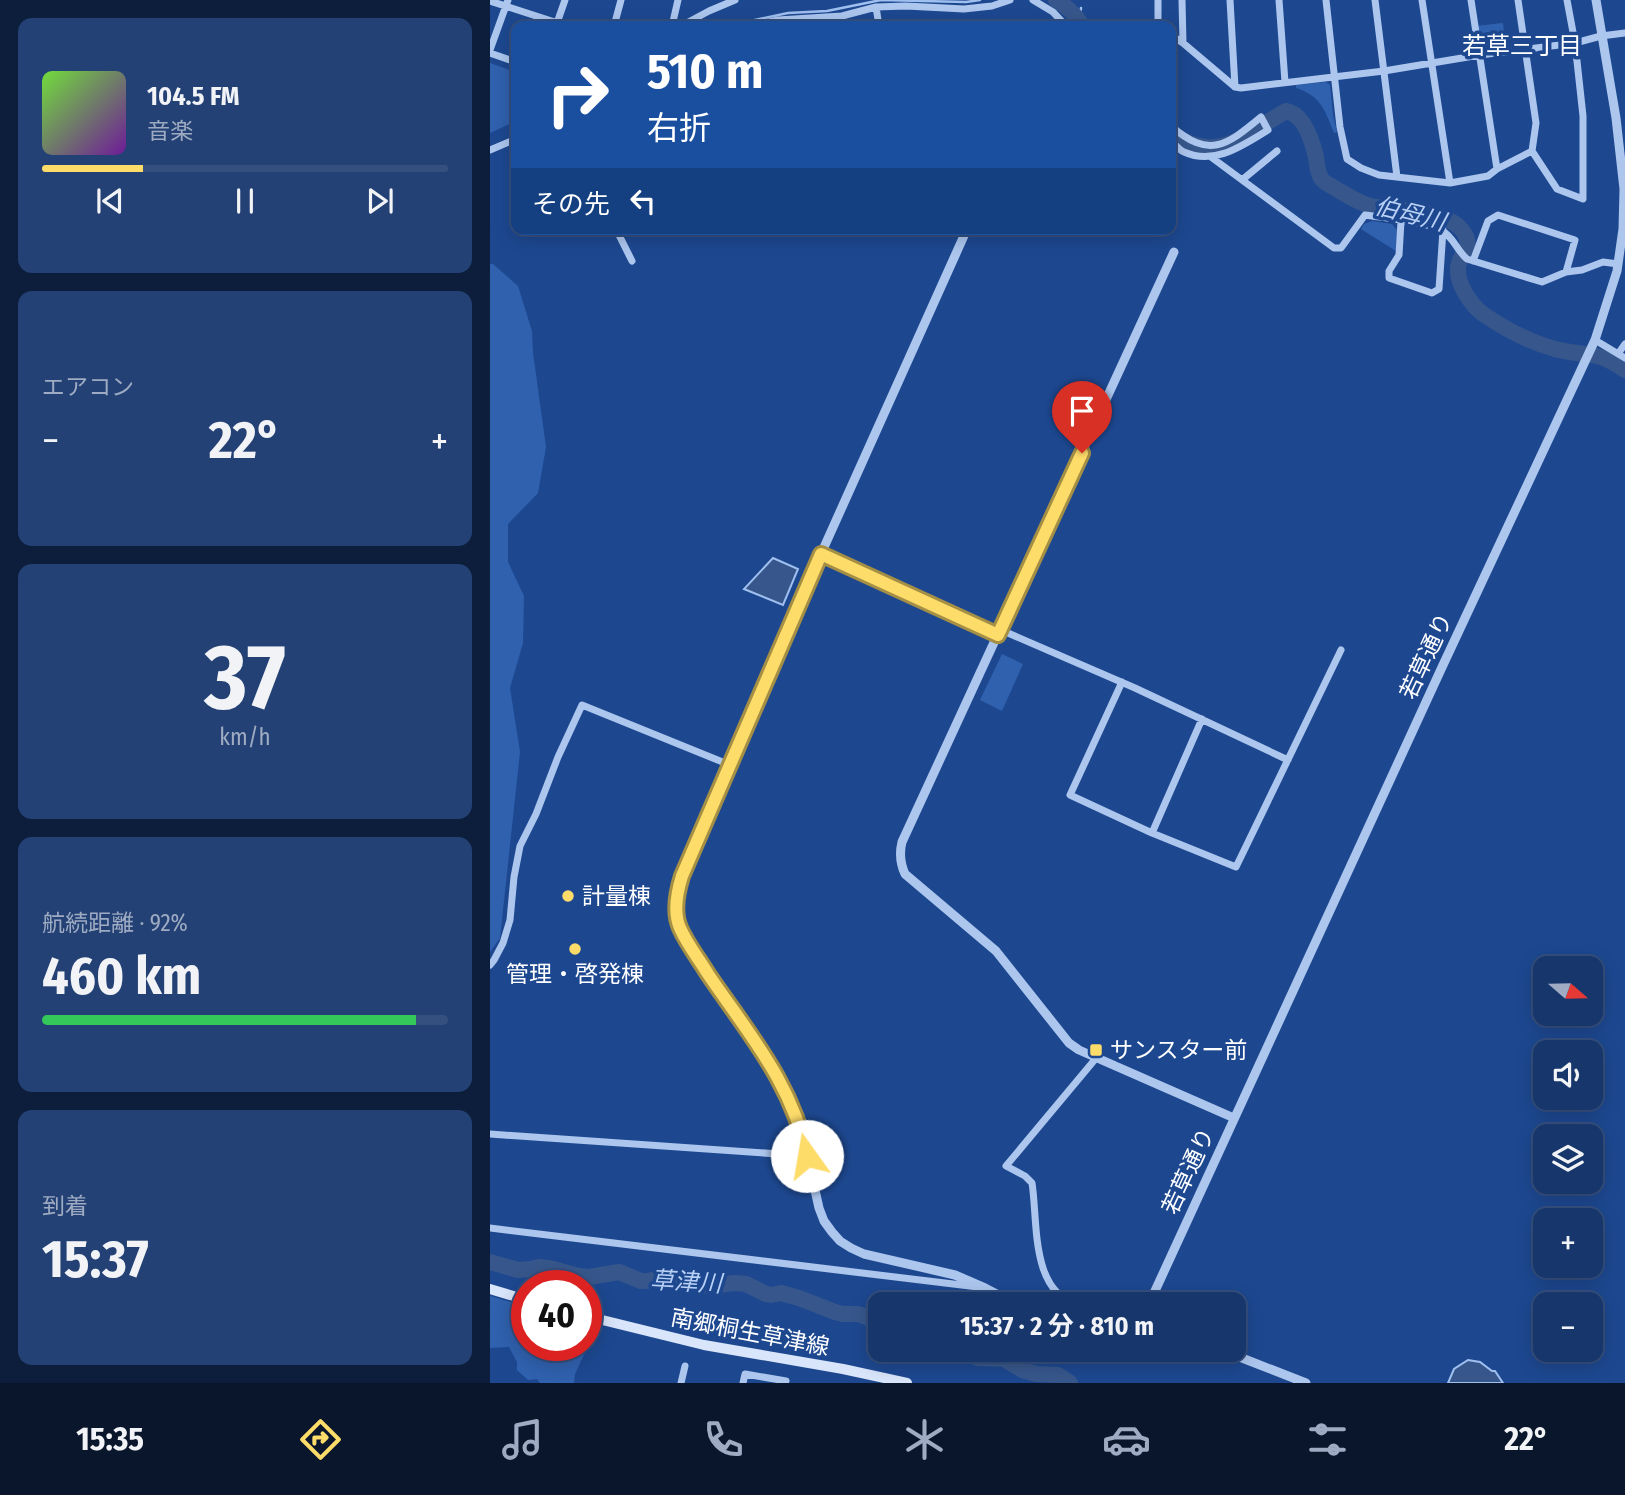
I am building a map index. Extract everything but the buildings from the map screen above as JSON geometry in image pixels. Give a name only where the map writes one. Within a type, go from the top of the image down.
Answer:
[{"type":"main road","points":[[490,1289],[511,1295]]},
{"type":"main road","name":"南郷桐生草津線","points":[[602,1319],[704,1345],[907,1383]]},
{"type":"street","points":[[558,21],[565,0]]},
{"type":"street","points":[[615,21],[621,0]]},
{"type":"street","points":[[673,21],[678,0]]},
{"type":"street","points":[[690,21],[735,0]]},
{"type":"street","points":[[774,21],[842,16],[876,7],[964,9],[992,6],[1010,0]]},
{"type":"street","points":[[1033,0],[1053,12],[1061,21]]},
{"type":"street","points":[[1158,0],[1158,21]]},
{"type":"street","points":[[1182,0],[1183,43]]},
{"type":"street","points":[[1230,0],[1235,87]]},
{"type":"street","points":[[1279,0],[1285,82]]},
{"type":"street","points":[[1326,0],[1340,127],[1347,159],[1379,175],[1450,183],[1488,176],[1532,151]]},
{"type":"street","points":[[1375,0],[1397,177]]},
{"type":"street","points":[[1422,0],[1450,183]]},
{"type":"street","points":[[1471,0],[1497,169]]},
{"type":"street","points":[[1518,0],[1536,123],[1532,151],[1557,189],[1583,199],[1583,116],[1567,0]]},
{"type":"street","name":"若草通り","points":[[1154,1292],[1593,345],[1620,269],[1624,189],[1616,118],[1596,0]]},
{"type":"street","points":[[490,1],[507,3],[552,21]]},
{"type":"street","points":[[507,3],[490,52],[511,60]]},
{"type":"street","points":[[876,7],[878,21]]},
{"type":"street","points":[[1176,38],[1235,87],[1241,89],[1384,71],[1625,33]]},
{"type":"street","points":[[1176,130],[1198,144],[1213,145],[1238,136],[1261,117],[1268,130],[1232,152],[1211,157],[1183,152],[1176,146]]},
{"type":"street","points":[[490,150],[511,141]]},
{"type":"street","points":[[1242,180],[1278,151]]},
{"type":"street","points":[[1211,157],[1334,248],[1341,248],[1365,215],[1443,230],[1460,253],[1470,260],[1542,282],[1603,262],[1620,269]]},
{"type":"street","points":[[1470,260],[1488,221],[1498,215],[1575,240],[1566,272]]},
{"type":"street","points":[[1401,221],[1399,255],[1389,271],[1389,278],[1432,293],[1439,289],[1443,230]]},
{"type":"street","points":[[619,235],[632,261]]},
{"type":"street","points":[[964,235],[821,554],[678,888],[676,901],[679,926],[777,1075],[790,1101],[802,1132],[819,1208],[832,1232],[851,1248],[871,1256],[955,1275],[994,1292]]},
{"type":"street","points":[[1174,252],[902,842],[900,853],[901,866],[910,880],[996,951],[1069,1043],[1079,1050],[1234,1118]]},
{"type":"street","points":[[1593,345],[1622,356],[1625,344]]},
{"type":"street","points":[[821,554],[999,632],[1122,682],[1287,760]]},
{"type":"street","points":[[1122,682],[1070,795],[1152,833],[1236,867],[1341,650]]},
{"type":"street","points":[[490,965],[503,943],[510,920],[520,846],[582,705],[730,765]]},
{"type":"street","points":[[1152,833],[1202,719]]},
{"type":"street","points":[[1056,1292],[1040,1261],[1032,1183],[1025,1176],[1006,1167],[1097,1057]]},
{"type":"street","points":[[490,1134],[807,1156]]},
{"type":"street","points":[[490,1228],[985,1287]]},
{"type":"street","points":[[1246,1360],[1306,1383]]},
{"type":"street","points":[[681,1383],[685,1366]]},
{"type":"street","points":[[743,1383],[745,1374],[786,1381],[785,1383]]},
{"type":"shaded area","points":[[1503,23],[1506,52],[1480,55],[1476,26]]},
{"type":"shaded area","points":[[490,63],[511,70],[511,123],[490,133]]},
{"type":"shaded area","points":[[1326,82],[1330,85],[1337,132],[1334,133],[1317,100],[1296,88],[1296,85]]},
{"type":"shaded area","points":[[1372,221],[1392,224],[1397,230],[1396,251],[1361,229],[1364,224]]},
{"type":"shaded area","points":[[490,264],[518,286],[532,331],[546,447],[538,493],[508,524],[508,562],[524,596],[523,643],[510,688],[520,752],[500,938],[490,952]]},
{"type":"shaded area","points":[[773,558],[798,569],[783,605],[744,589]]},
{"type":"shaded area","points":[[1002,654],[1023,664],[1002,711],[980,700]]},
{"type":"shaded area","points":[[490,1296],[511,1302],[511,1351],[509,1347],[490,1348]]},
{"type":"shaded area","points":[[1468,1360],[1480,1362],[1495,1371],[1503,1383],[1448,1383],[1454,1369]]},
{"type":"shaded area","points":[[581,1361],[574,1383],[540,1383],[537,1379],[528,1380],[517,1370],[517,1362]]},
{"type":"waterway","points":[[750,21],[788,13],[827,11],[881,0],[980,0]]},
{"type":"waterway","name":"伯母川","points":[[1056,0],[1078,21]]},
{"type":"waterway","points":[[1079,20],[1081,8]]},
{"type":"waterway","name":"伯母川","points":[[1176,136],[1202,147],[1217,147],[1243,137],[1286,111],[1292,113],[1306,129],[1319,173],[1326,183],[1366,205],[1433,214],[1455,223],[1462,230],[1467,246],[1459,263],[1458,275],[1470,300],[1483,314],[1536,343],[1601,357],[1625,370]]},
{"type":"waterway","name":"草津川","points":[[490,1262],[518,1270],[539,1267],[589,1277],[619,1272],[641,1281],[675,1277],[709,1286],[746,1284],[766,1294],[781,1293],[835,1312],[868,1318]]},
{"type":"waterway","name":"草津川","points":[[1009,1362],[1036,1374],[1058,1375],[1070,1383]]},
{"type":"place","name":"計量棟","points":[[568,896]]},
{"type":"place","name":"管理・啓発棟","points":[[575,949]]},
{"type":"place","name":"サンスター前","points":[[1096,1050]]},
{"type":"district","name":"若草三丁目","points":[[1522,46]]},
{"type":"route","points":[[807,1156],[802,1132],[777,1075],[679,926],[676,901],[682,876],[821,554],[998,635],[1082,453]]}]
